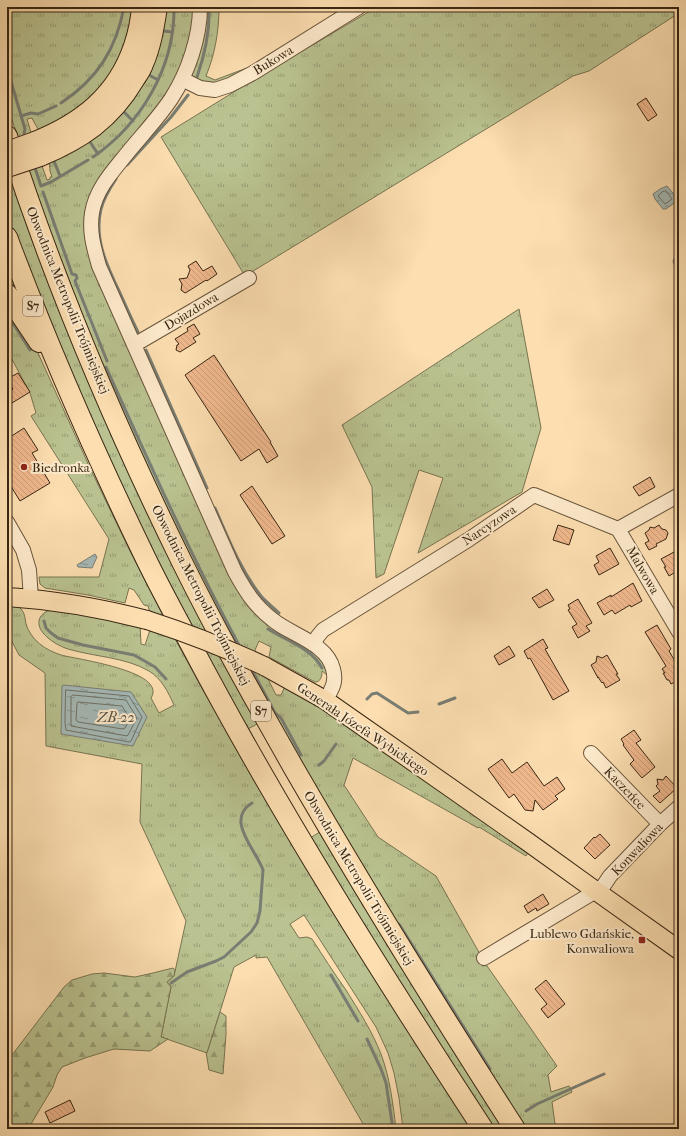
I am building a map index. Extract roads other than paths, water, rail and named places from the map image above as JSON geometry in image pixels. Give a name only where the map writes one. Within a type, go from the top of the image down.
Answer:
[{"type":"highway","points":[[7,167],[37,149],[52,135],[70,126],[98,104],[110,91],[130,57],[138,35],[142,7]]},
{"type":"highway","points":[[7,152],[60,147],[80,136],[103,120],[125,95],[143,65],[153,31],[157,7]]},
{"type":"highway","name":"Obwodnica Metropolii Trójmiejskiej","points":[[7,136],[28,200],[75,324],[128,448],[183,563],[234,663],[328,828],[390,931],[515,1129]]},
{"type":"highway","name":"S7","points":[[7,237],[61,374],[103,470],[147,562],[239,734],[302,843],[364,944],[483,1129]]},
{"type":"highway","points":[[7,294],[61,374]]},
{"type":"main road","name":"Generała Józefa Wybickiego","points":[[7,597],[68,604],[124,614],[147,620],[236,652],[264,666],[325,700],[679,950]]},
{"type":"street","points":[[200,7],[194,48],[182,79],[166,105],[107,178],[96,197],[92,213],[91,238],[99,266],[235,572],[248,595],[256,606],[272,620],[313,644],[324,652],[332,662],[335,676],[332,689],[325,700]]},
{"type":"street","name":"Bukowa","points":[[182,79],[200,88],[215,90],[230,85],[253,73],[359,7]]},
{"type":"street","name":"Dojazdowa","points":[[134,345],[249,278]]},
{"type":"street","name":"Narcyzowa","points":[[313,644],[323,630],[468,540],[534,495],[618,529]]},
{"type":"street","points":[[618,529],[679,495]]},
{"type":"street","points":[[7,522],[23,550],[29,570],[31,599]]},
{"type":"street","name":"Malwowa","points":[[618,529],[679,632]]},
{"type":"street","name":"Kaczeńce","points":[[591,753],[660,824]]},
{"type":"street","name":"Konwaliowa","points":[[484,958],[604,885],[610,876],[660,824],[679,807]]},
{"type":"water","points":[[667,186],[677,198],[677,201],[666,209],[663,209],[653,194]]},
{"type":"water","points":[[679,254],[679,274],[673,262],[674,258]]},
{"type":"water","points":[[95,554],[97,557],[92,568],[78,567],[77,565]]},
{"type":"water","name":"ZB-22","points":[[63,685],[131,692],[147,717],[133,746],[61,734]]},
{"type":"waterway","points":[[61,103],[85,84],[103,62],[116,37],[124,7]]},
{"type":"waterway","points":[[93,157],[110,144],[126,128],[140,111],[152,92],[169,51],[173,29],[174,7]]},
{"type":"waterway","points":[[197,77],[209,25],[209,7]]},
{"type":"waterway","points":[[164,31],[172,32]]},
{"type":"waterway","points":[[7,68],[25,129],[25,139]]},
{"type":"waterway","points":[[149,75],[158,80]]},
{"type":"waterway","points":[[127,165],[171,117],[188,95]]},
{"type":"waterway","points":[[21,116],[31,113],[38,114],[56,106]]},
{"type":"waterway","points":[[124,112],[133,121]]},
{"type":"waterway","points":[[90,142],[98,154]]},
{"type":"waterway","points":[[41,186],[51,182],[88,160]]},
{"type":"waterway","points":[[54,161],[60,176]]},
{"type":"waterway","points":[[34,165],[41,186]]},
{"type":"waterway","points":[[116,179],[107,193],[101,209],[99,220],[100,241],[102,251],[110,271],[138,332]]},
{"type":"waterway","points":[[43,192],[72,274],[76,275],[77,278],[75,281],[107,361]]},
{"type":"waterway","points":[[7,315],[30,350]]},
{"type":"waterway","points":[[146,350],[207,488]]},
{"type":"waterway","points":[[106,367],[187,543],[240,647]]},
{"type":"waterway","points":[[215,508],[235,553],[247,575],[261,596],[279,613]]},
{"type":"waterway","points":[[44,621],[46,628],[58,638],[83,645],[134,655],[155,667],[166,679]]},
{"type":"waterway","points":[[268,629],[312,655],[322,668]]},
{"type":"waterway","points":[[251,668],[275,713],[281,718],[301,755]]},
{"type":"waterway","points":[[367,699],[372,694],[377,693],[408,713],[418,712]]},
{"type":"waterway","points":[[439,704],[455,698]]},
{"type":"waterway","points":[[319,765],[324,761],[336,744]]},
{"type":"waterway","points":[[171,983],[187,972],[224,957],[251,932],[257,923],[260,911],[263,870],[245,836],[241,818],[244,810],[252,803]]},
{"type":"waterway","points":[[399,924],[490,1069]]},
{"type":"waterway","points":[[331,975],[358,1021]]},
{"type":"waterway","points":[[367,1039],[386,1083],[393,1129]]},
{"type":"waterway","points":[[526,1111],[537,1104],[604,1074]]},
{"type":"place","name":"Biedronka","points":[[24,467]]},
{"type":"place","name":"Lublewo Gdańskie, Konwaliowa","points":[[642,940]]}]
